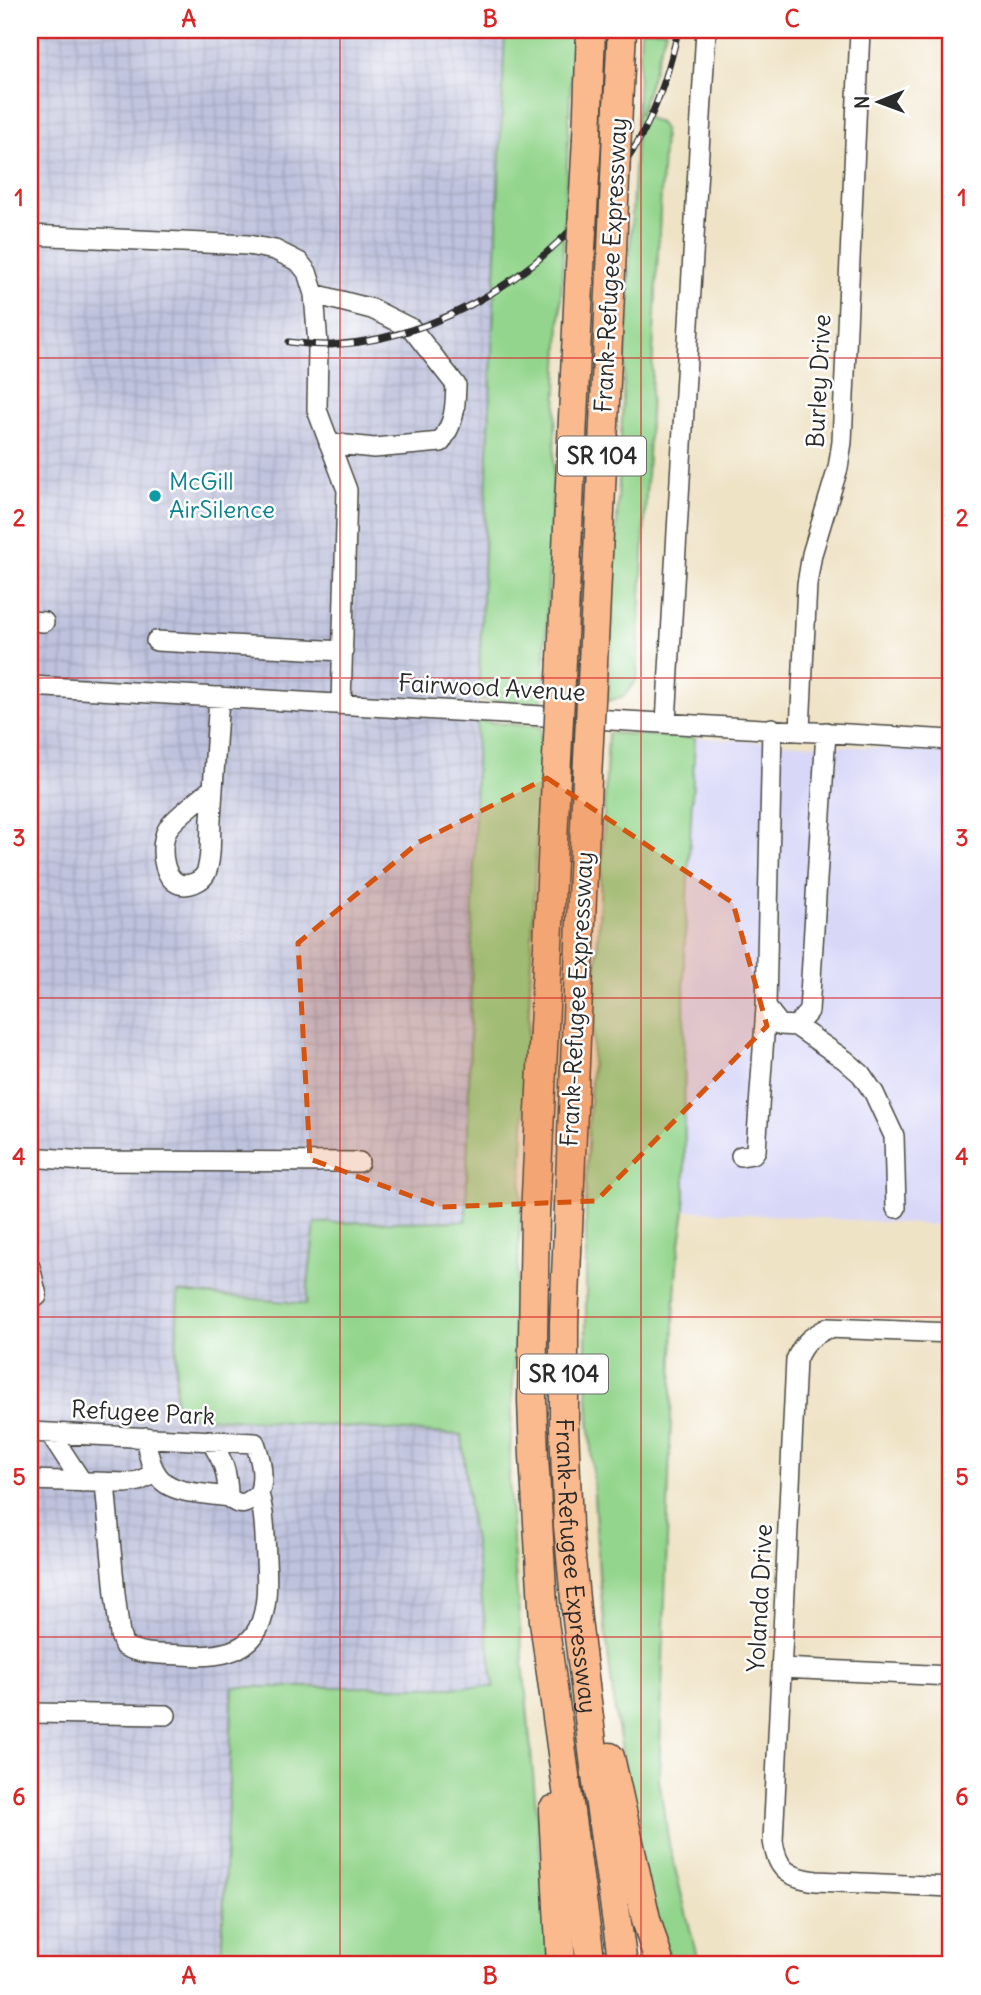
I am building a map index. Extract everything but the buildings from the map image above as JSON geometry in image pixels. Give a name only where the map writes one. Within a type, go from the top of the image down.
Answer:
[{"type":"highway","name":"Frank-Refugee Expressway","points":[[591,30],[533,1311],[534,1456],[544,1622],[591,1965]]},
{"type":"highway","name":"Frank-Refugee Expressway","points":[[622,30],[564,1323],[564,1426],[568,1527],[577,1620],[623,1965]]},
{"type":"highway","points":[[577,1620],[646,1919],[660,1965]]},
{"type":"highway","points":[[544,1622],[561,1965]]},
{"type":"street","points":[[666,722],[706,30]]},
{"type":"street","name":"Burley Drive","points":[[800,730],[807,584],[812,554],[835,481],[842,442],[860,30]]},
{"type":"street","points":[[30,235],[248,245],[275,250],[299,262],[307,272],[314,294],[318,345],[317,410],[347,490],[341,704]]},
{"type":"street","points":[[314,294],[372,309],[412,329],[456,385],[451,426],[441,442],[374,448],[329,443]]},
{"type":"street","points":[[156,641],[343,651]]},
{"type":"street","name":"Fairwood Avenue","points":[[30,686],[951,740]]},
{"type":"street","points":[[213,788],[168,828],[163,850],[165,870],[175,883],[187,886],[200,881],[206,874],[209,858],[219,697]]},
{"type":"street","points":[[741,1156],[753,1154],[756,1150],[766,1007],[772,728]]},
{"type":"street","points":[[796,1026],[809,1011],[826,732]]},
{"type":"street","points":[[766,1007],[780,1025],[796,1026],[845,1060],[861,1074],[874,1093],[894,1136],[896,1208]]},
{"type":"street","points":[[30,1157],[84,1161],[359,1162]]},
{"type":"street","points":[[30,1267],[37,1296]]},
{"type":"street","name":"Yolanda Drive","points":[[951,1334],[828,1328],[814,1335],[802,1346],[796,1360],[773,1841],[775,1855],[782,1868],[797,1879],[951,1887]]},
{"type":"street","name":"Refugee Park","points":[[30,1432],[255,1443],[262,1462],[262,1485],[259,1494]]},
{"type":"street","points":[[50,1433],[82,1482]]},
{"type":"street","points":[[146,1437],[148,1455],[155,1473],[160,1480],[176,1490],[228,1497],[242,1504],[259,1494]]},
{"type":"street","points":[[210,1440],[223,1459],[228,1497]]},
{"type":"street","points":[[30,1480],[105,1483],[139,1481],[155,1473]]},
{"type":"street","points":[[105,1483],[120,1635],[124,1646],[134,1652],[194,1656],[224,1654],[241,1648],[254,1637],[261,1627],[268,1586],[264,1523],[259,1494]]},
{"type":"street","points":[[780,1668],[951,1676]]},
{"type":"street","points":[[30,1713],[166,1716]]},
{"type":"highlighted area","points":[[547,778],[733,903],[767,1026],[596,1201],[441,1207],[310,1159],[298,943],[419,842]]},
{"type":"shaded area","points":[[30,30],[505,30],[477,721],[466,1221],[315,1223],[307,1304],[178,1292],[175,1414],[462,1435],[469,1508],[494,1688],[233,1687],[221,1965],[30,1965]]},
{"type":"shaded area","points":[[695,738],[951,752],[951,1226],[685,1210],[684,959]]},
{"type":"green space","points":[[505,30],[573,30],[543,703],[478,700]]},
{"type":"green space","points":[[641,30],[666,30],[640,114],[659,123],[664,130],[637,679],[624,696],[608,701]]},
{"type":"green space","points":[[477,721],[541,727],[509,1479],[550,1965],[221,1965],[233,1687],[494,1687],[469,1508],[462,1435],[175,1415],[178,1292],[306,1304],[315,1223],[466,1221]]},
{"type":"green space","points":[[608,733],[695,738],[684,959],[685,1210],[675,1298],[659,1780],[669,1844],[699,1965],[672,1965],[643,1870],[614,1705],[599,1575],[586,1368],[586,1182]]},
{"type":"railway","points":[[289,342],[331,345],[380,338],[427,325],[472,304],[514,278],[553,247],[588,212],[618,173],[644,131],[668,68],[678,30]]},
{"type":"place","name":"McGill AirSilence","points":[[155,496]]}]
